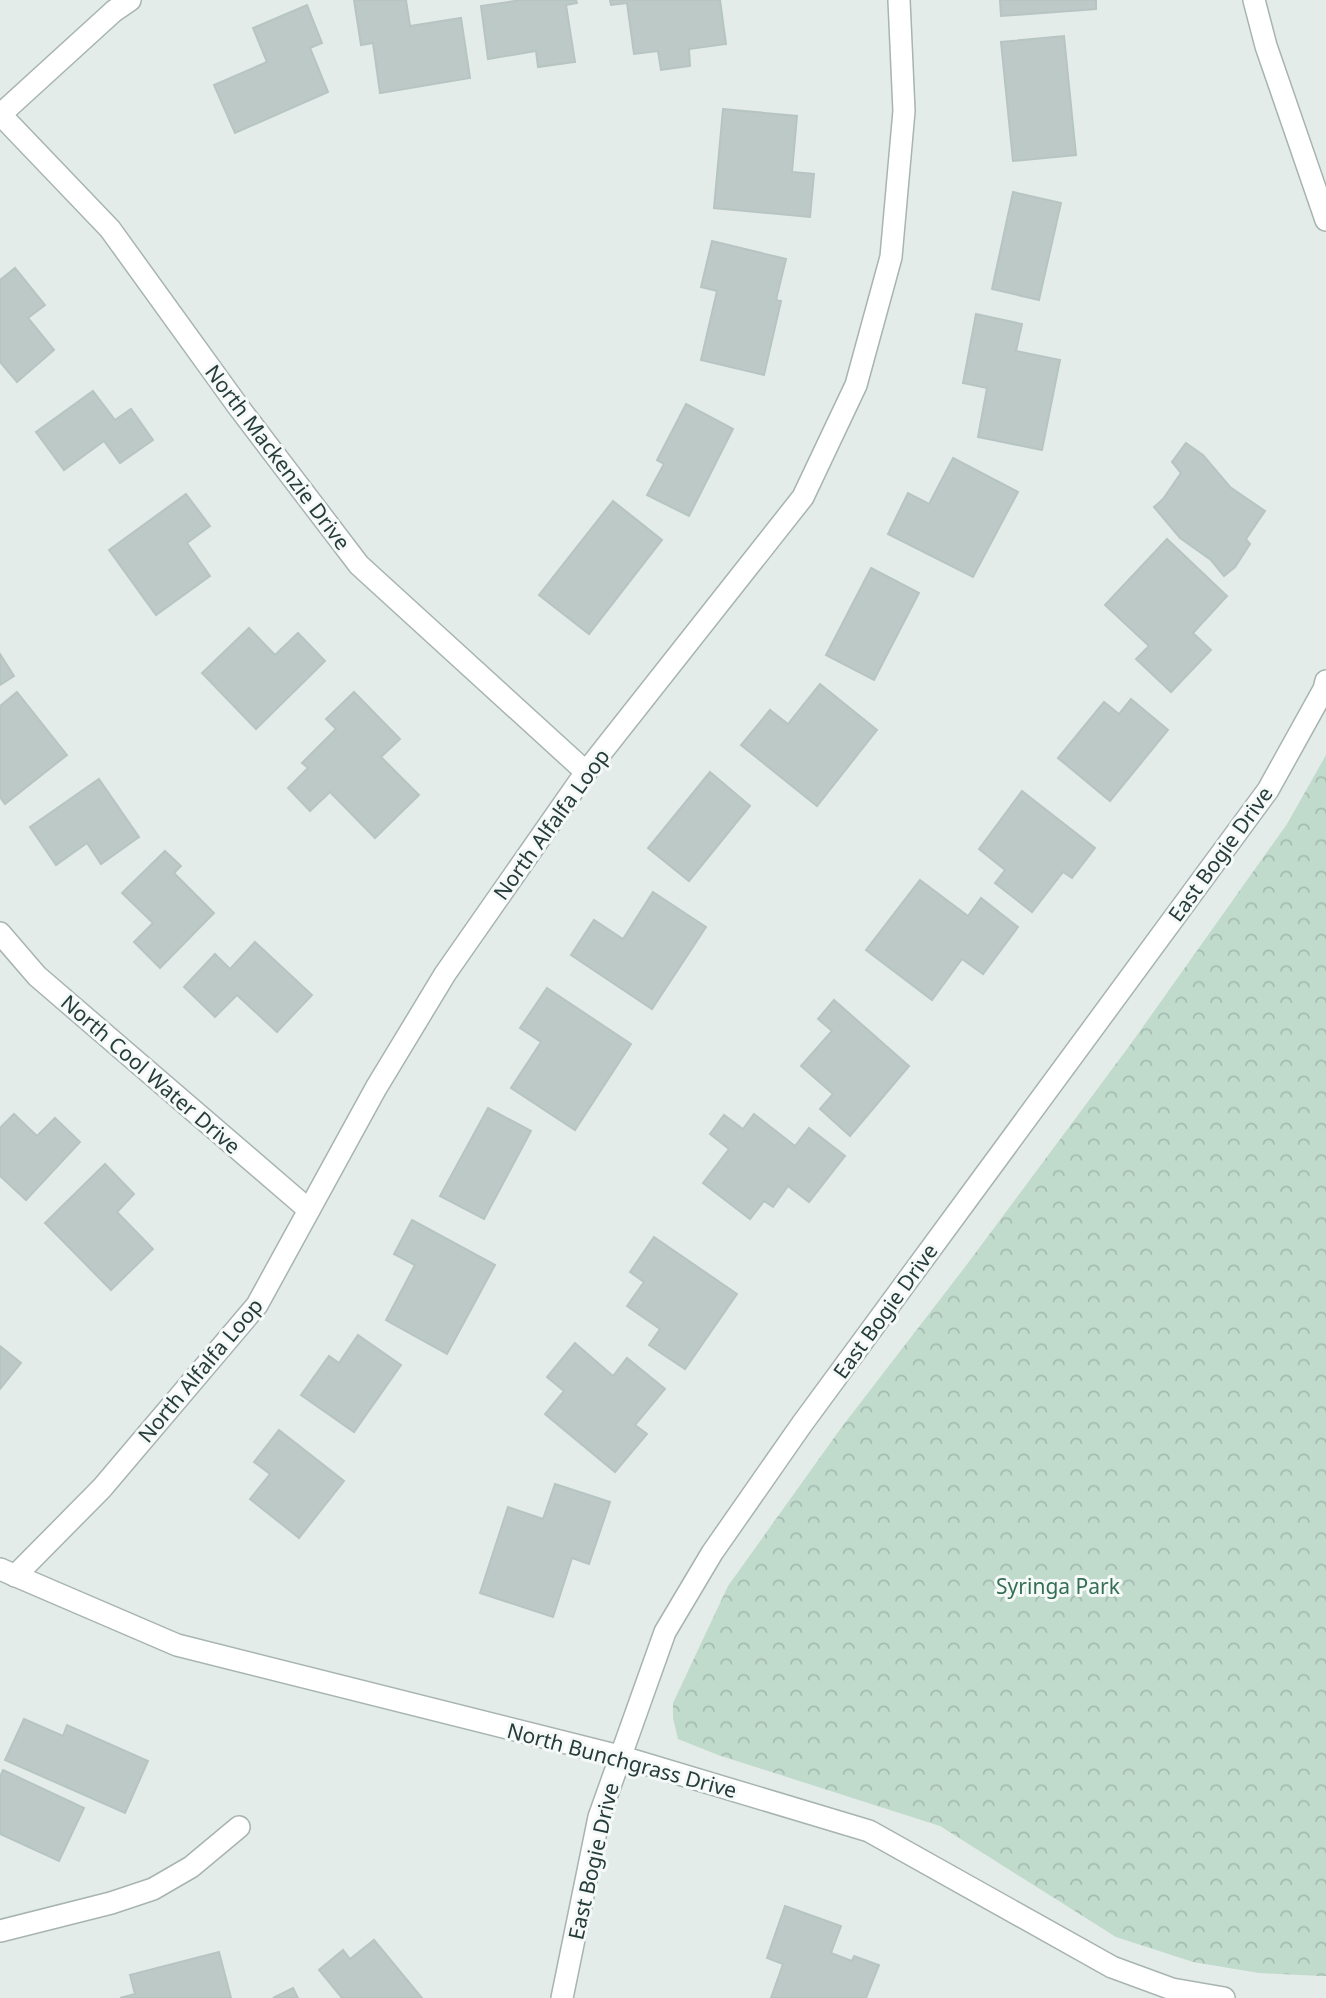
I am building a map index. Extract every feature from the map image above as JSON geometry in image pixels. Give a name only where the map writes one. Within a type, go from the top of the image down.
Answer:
[{"type":"street","points":[[0,114],[114,11],[130,0]]},
{"type":"street","name":"North Alfalfa Loop","points":[[7,1572],[102,1488],[257,1305],[376,1088],[445,974],[586,772],[803,497],[856,385],[891,257],[904,111],[899,0]]},
{"type":"street","points":[[1254,0],[1266,46],[1326,220]]},
{"type":"street","name":"North Mackenzie Drive","points":[[0,114],[110,229],[240,409],[359,565],[586,772]]},
{"type":"street","name":"East Bogie Drive","points":[[562,1998],[599,1817],[665,1632],[712,1553],[802,1424],[1268,790],[1326,681]]},
{"type":"street","name":"North Cool Water Drive","points":[[0,933],[37,976],[309,1210]]},
{"type":"street","name":"North Bunchgrass Drive","points":[[7,1572],[177,1645],[619,1756],[869,1831],[1112,1967],[1172,1989],[1224,1998]]},
{"type":"street","points":[[0,1931],[111,1903],[153,1889],[191,1867],[239,1826]]},
{"type":"green space","name":"Syringa Park","points":[[1326,755],[1326,1976],[1321,1976],[1259,1973],[1193,1962],[1116,1937],[940,1826],[718,1755],[678,1739],[673,1703],[728,1586],[841,1428],[1130,1045],[1287,824]]},
{"type":"building","points":[[354,0],[406,0],[410,26],[461,18],[470,78],[380,93],[373,43],[361,45]]},
{"type":"building","points":[[521,0],[576,0],[577,3],[566,5],[575,62],[538,67],[536,51],[488,59],[481,6]]},
{"type":"building","points":[[610,0],[720,0],[726,44],[689,49],[690,66],[661,70],[658,51],[634,54],[627,3],[611,5]]},
{"type":"building","points":[[1000,0],[1096,0],[1096,9],[1001,16]]},
{"type":"building","points":[[307,5],[322,43],[310,48],[328,92],[235,133],[214,85],[267,62],[253,28]]},
{"type":"building","points":[[1064,36],[1076,155],[1013,161],[1001,42]]},
{"type":"building","points":[[723,109],[797,116],[792,172],[814,174],[810,217],[714,208]]},
{"type":"building","points":[[1013,192],[1061,203],[1039,300],[992,289]]},
{"type":"building","points":[[712,241],[786,259],[776,300],[781,301],[764,375],[701,360],[717,291],[701,287]]},
{"type":"building","points":[[15,268],[45,305],[28,318],[54,350],[17,382],[0,362],[0,280]]},
{"type":"building","points":[[976,314],[1022,324],[1016,351],[1060,360],[1042,450],[978,437],[987,388],[963,383]]},
{"type":"building","points":[[93,391],[115,420],[131,409],[153,440],[120,463],[104,441],[64,470],[36,432]]},
{"type":"building","points":[[686,404],[733,429],[689,516],[647,495],[664,464],[657,460]]},
{"type":"building","points":[[1186,443],[1203,455],[1230,487],[1265,511],[1246,539],[1250,544],[1235,567],[1224,576],[1211,560],[1180,538],[1154,507],[1181,473],[1172,462]]},
{"type":"building","points":[[953,458],[1018,492],[973,577],[888,534],[908,493],[929,504]]},
{"type":"building","points":[[186,494],[210,526],[187,543],[210,576],[156,615],[109,550]]},
{"type":"building","points":[[613,501],[662,540],[589,634],[539,595]]},
{"type":"building","points":[[1167,539],[1227,596],[1193,633],[1211,650],[1171,692],[1136,659],[1149,646],[1105,605]]},
{"type":"building","points":[[871,568],[919,593],[874,680],[826,655]]},
{"type":"building","points":[[249,628],[275,655],[298,633],[325,661],[256,729],[202,673]]},
{"type":"building","points":[[0,654],[14,676],[0,685]]},
{"type":"building","points":[[820,684],[877,730],[817,806],[741,745],[770,710],[788,724]]},
{"type":"building","points":[[17,692],[67,755],[5,804],[0,797],[0,706]]},
{"type":"building","points":[[354,692],[400,739],[381,757],[419,795],[375,838],[330,792],[310,811],[288,788],[308,768],[302,763],[336,729],[326,719]]},
{"type":"building","points":[[1131,699],[1168,730],[1110,801],[1058,758],[1104,702],[1119,714]]},
{"type":"building","points":[[710,772],[750,806],[689,881],[648,848]]},
{"type":"building","points":[[99,779],[139,837],[101,864],[87,843],[56,865],[30,827]]},
{"type":"building","points":[[1022,791],[1095,848],[1072,878],[1063,872],[1032,912],[995,883],[1005,870],[979,849]]},
{"type":"building","points":[[165,851],[181,866],[174,873],[214,913],[160,968],[134,942],[153,923],[122,893]]},
{"type":"building","points":[[920,880],[968,916],[981,898],[1018,927],[983,974],[962,959],[932,1000],[866,950]]},
{"type":"building","points":[[653,892],[706,927],[652,1009],[571,955],[594,920],[623,939]]},
{"type":"building","points":[[255,942],[312,995],[277,1032],[237,995],[215,1017],[184,987],[215,954],[230,969]]},
{"type":"building","points":[[547,988],[631,1044],[575,1130],[511,1088],[541,1042],[520,1028]]},
{"type":"building","points":[[834,1000],[909,1066],[850,1136],[820,1109],[833,1094],[801,1066],[832,1031],[818,1019]]},
{"type":"building","points":[[488,1108],[531,1131],[484,1219],[440,1196]]},
{"type":"building","points":[[14,1114],[37,1136],[55,1118],[80,1142],[26,1200],[0,1176],[0,1128]]},
{"type":"building","points":[[754,1114],[795,1146],[809,1128],[845,1156],[809,1202],[788,1186],[773,1207],[764,1201],[750,1219],[703,1183],[729,1149],[710,1134],[724,1115],[743,1129]]},
{"type":"building","points":[[105,1164],[134,1194],[117,1212],[153,1249],[111,1290],[45,1223]]},
{"type":"building","points":[[412,1220],[495,1265],[447,1354],[386,1320],[415,1265],[394,1254]]},
{"type":"building","points":[[654,1237],[737,1294],[685,1369],[649,1345],[660,1329],[627,1306],[644,1282],[630,1272]]},
{"type":"building","points":[[358,1335],[401,1365],[354,1432],[301,1395],[329,1356],[339,1363]]},
{"type":"building","points":[[575,1343],[613,1376],[627,1358],[665,1389],[635,1425],[647,1434],[615,1472],[545,1414],[564,1391],[547,1377]]},
{"type":"building","points":[[0,1346],[21,1363],[0,1389]]},
{"type":"building","points":[[279,1430],[344,1481],[299,1538],[250,1499],[270,1474],[254,1462]]},
{"type":"building","points":[[555,1484],[610,1502],[589,1564],[572,1558],[553,1617],[480,1593],[508,1507],[543,1519]]},
{"type":"building","points":[[24,1719],[63,1736],[67,1725],[148,1761],[125,1813],[5,1760]]},
{"type":"building","points":[[3,1770],[84,1808],[59,1861],[0,1834],[0,1777]]},
{"type":"building","points":[[785,1906],[841,1926],[831,1953],[852,1961],[854,1956],[879,1965],[866,1998],[771,1998],[783,1964],[767,1958]]},
{"type":"building","points":[[374,1940],[422,1998],[342,1998],[319,1970],[343,1950],[350,1959]]},
{"type":"building","points":[[219,1952],[231,1998],[120,1998],[135,1994],[130,1975]]},
{"type":"building","points":[[293,1988],[298,1998],[273,1998]]}]
